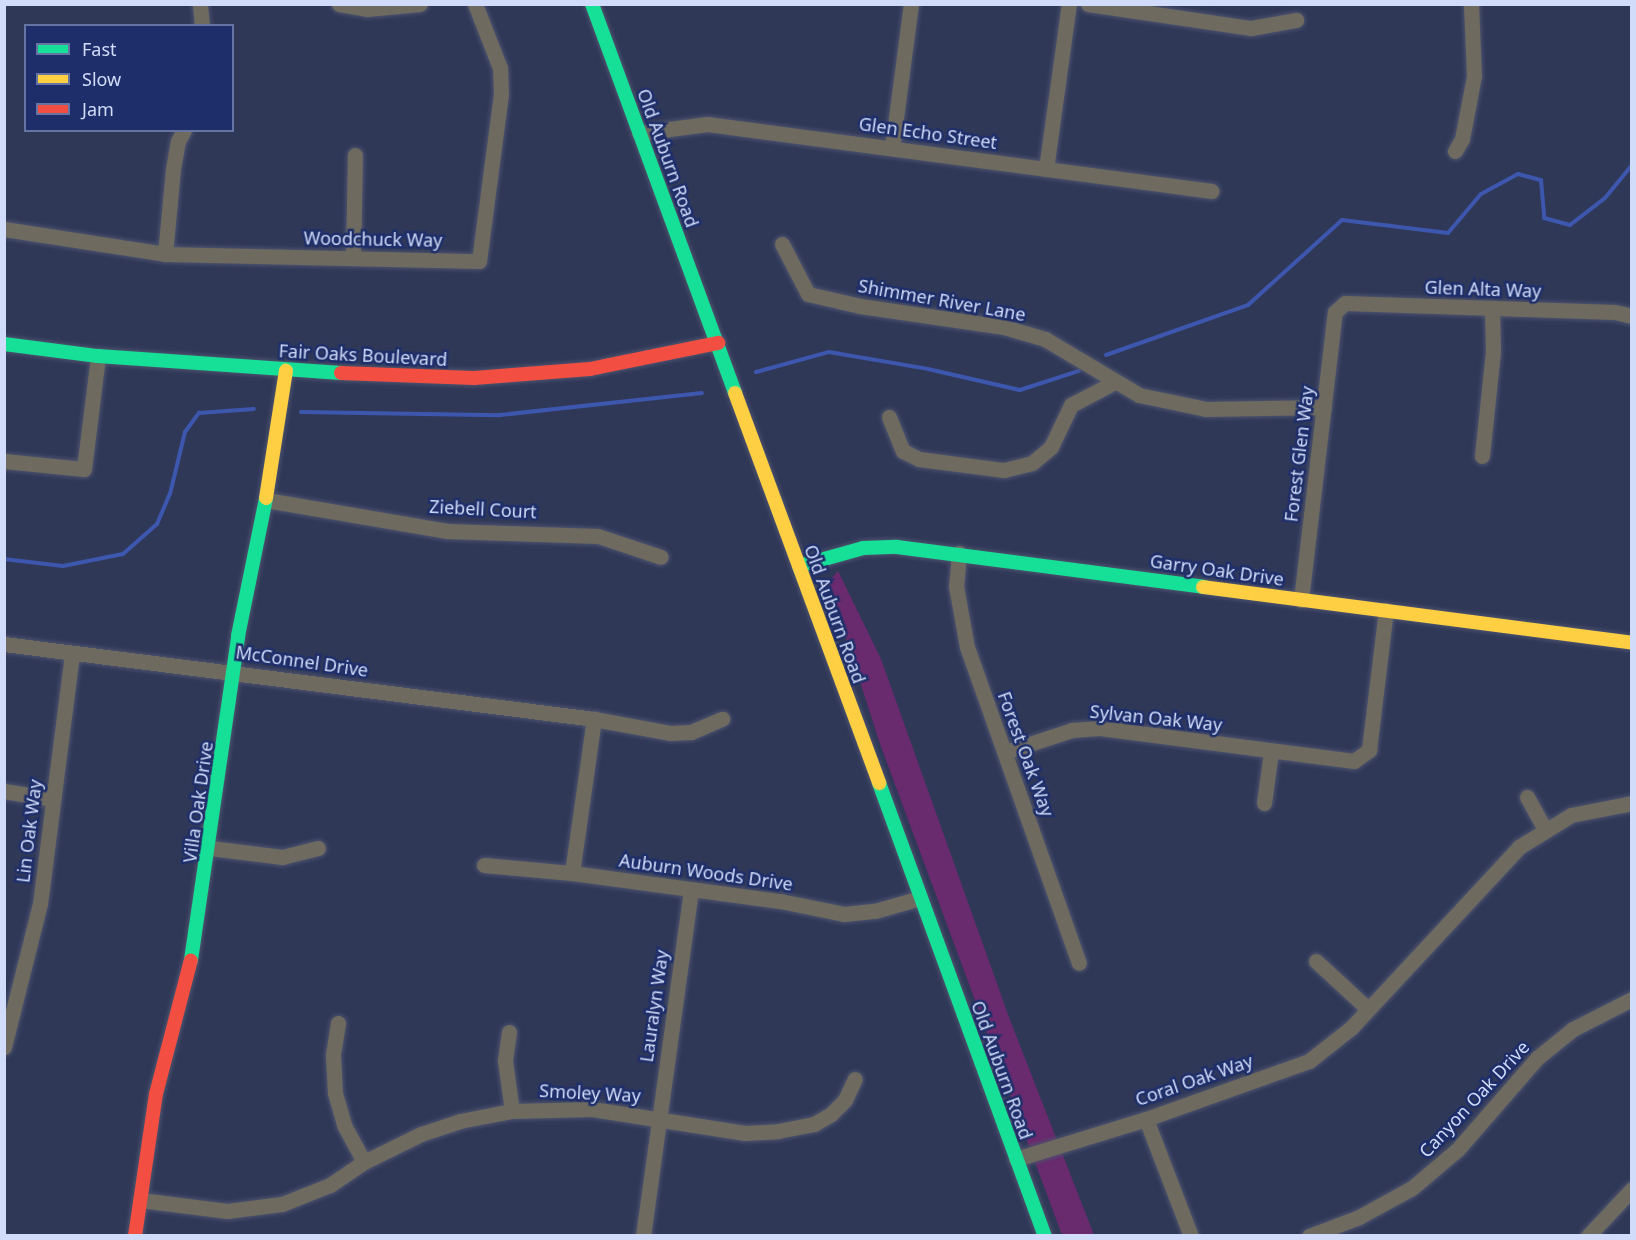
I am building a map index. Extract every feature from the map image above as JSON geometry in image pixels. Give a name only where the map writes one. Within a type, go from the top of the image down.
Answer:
[{"type":"main road","name":"Old Auburn Road","points":[[592,4],[1045,1236]]},
{"type":"main road","name":"Fair Oaks Boulevard","points":[[4,344],[98,356],[286,370],[523,377],[638,360],[718,343]]},
{"type":"main road","name":"Villa Oak Drive","points":[[135,1236],[156,1094],[194,952],[234,671],[266,500],[286,370]]},
{"type":"main road","name":"Garry Oak Drive","points":[[799,566],[873,547],[958,553],[1632,644]]},
{"type":"street","points":[[200,4],[202,24]]},
{"type":"street","points":[[339,4],[367,7],[420,4]]},
{"type":"street","name":"Woodchuck Way","points":[[4,229],[165,254],[479,261],[500,86],[500,68],[475,4]]},
{"type":"street","points":[[892,148],[911,4]]},
{"type":"street","points":[[1046,169],[1069,4]]},
{"type":"street","points":[[1088,4],[1251,28],[1296,20]]},
{"type":"street","points":[[1455,152],[1462,139],[1474,76],[1471,4]]},
{"type":"street","name":"Glen Echo Street","points":[[639,133],[707,124],[1212,191]]},
{"type":"street","points":[[165,254],[173,169],[178,141],[183,132]]},
{"type":"street","points":[[353,258],[355,155]]},
{"type":"street","name":"Shimmer River Lane","points":[[782,244],[808,294],[860,306],[1004,327],[1069,351],[1113,383]]},
{"type":"street","name":"Glen Alta Way","points":[[1335,312],[1345,303],[1615,312],[1632,316]]},
{"type":"street","points":[[1482,456],[1493,352],[1492,309]]},
{"type":"street","name":"Forest Glen Way","points":[[1301,600],[1335,312]]},
{"type":"street","points":[[4,461],[84,469],[98,356]]},
{"type":"street","points":[[889,417],[903,451],[919,459],[1004,470],[1032,463],[1051,447],[1071,405],[1113,383],[1139,395],[1206,409],[1324,407]]},
{"type":"street","name":"Ziebell Court","points":[[266,500],[447,531],[598,536],[661,557]]},
{"type":"street","name":"Forest Oak Way","points":[[958,553],[956,586],[960,622],[1079,963]]},
{"type":"street","name":"Sylvan Oak Way","points":[[1005,752],[1072,730],[1100,728],[1354,761],[1369,750],[1386,610]]},
{"type":"street","name":"McConnel Drive","points":[[4,644],[234,671],[594,719],[681,733],[722,719]]},
{"type":"street","name":"Lin Oak Way","points":[[4,1047],[33,937],[72,653]]},
{"type":"street","points":[[572,873],[594,719]]},
{"type":"street","points":[[1264,803],[1271,752]]},
{"type":"street","points":[[4,791],[53,799]]},
{"type":"street","points":[[1527,797],[1545,829]]},
{"type":"street","name":"Coral Oak Way","points":[[1016,1159],[1146,1119],[1309,1061],[1331,1046],[1368,1009],[1509,856],[1545,829],[1571,815],[1632,803]]},
{"type":"street","points":[[210,848],[282,857],[318,848]]},
{"type":"street","name":"Auburn Woods Drive","points":[[484,865],[572,873],[854,914],[920,898]]},
{"type":"street","name":"Lauralyn Way","points":[[643,1236],[691,889]]},
{"type":"street","points":[[1316,961],[1368,1009]]},
{"type":"street","name":"Canyon Oak Drive","points":[[1309,1236],[1359,1217],[1412,1188],[1458,1149],[1538,1058],[1573,1029],[1632,999]]},
{"type":"street","points":[[338,1023],[333,1055],[334,1093],[344,1125],[364,1162]]},
{"type":"street","points":[[509,1032],[505,1060],[512,1111]]},
{"type":"street","name":"Smoley Way","points":[[140,1200],[227,1211],[265,1208],[311,1194],[364,1162],[440,1127],[512,1111],[576,1108],[658,1117],[746,1133],[778,1131],[823,1120],[845,1100],[855,1079]]},
{"type":"street","points":[[1146,1119],[1191,1236]]},
{"type":"street","points":[[1588,1236],[1632,1189]]},
{"type":"shaded area","points":[[838,571],[881,659],[1010,1020],[1094,1235],[1062,1235],[880,744],[828,582]]},
{"type":"waterway","points":[[1106,355],[1248,305],[1342,220],[1448,233],[1481,194],[1518,174],[1541,180],[1544,218],[1570,225],[1605,198],[1632,165]]},
{"type":"waterway","points":[[756,372],[829,352],[928,369],[1020,390],[1079,371]]},
{"type":"waterway","points":[[301,412],[500,415],[702,393]]},
{"type":"waterway","points":[[4,559],[63,566],[123,554],[157,524],[170,494],[185,432],[199,413],[254,409]]},
{"type":"traffic: fast","points":[[592,4],[735,393]]},
{"type":"traffic: fast","points":[[4,344],[98,356],[341,373]]},
{"type":"traffic: fast","points":[[191,960],[238,636],[266,498]]},
{"type":"traffic: fast","points":[[799,566],[863,548],[897,547],[1203,587]]},
{"type":"traffic: fast","points":[[879,783],[1045,1236]]},
{"type":"traffic: slow","points":[[266,498],[286,371]]},
{"type":"traffic: slow","points":[[735,393],[879,783]]},
{"type":"traffic: slow","points":[[1203,587],[1632,643]]},
{"type":"traffic: jam","points":[[341,373],[474,378],[590,369],[718,343]]},
{"type":"traffic: jam","points":[[135,1236],[156,1094],[191,960]]}]
